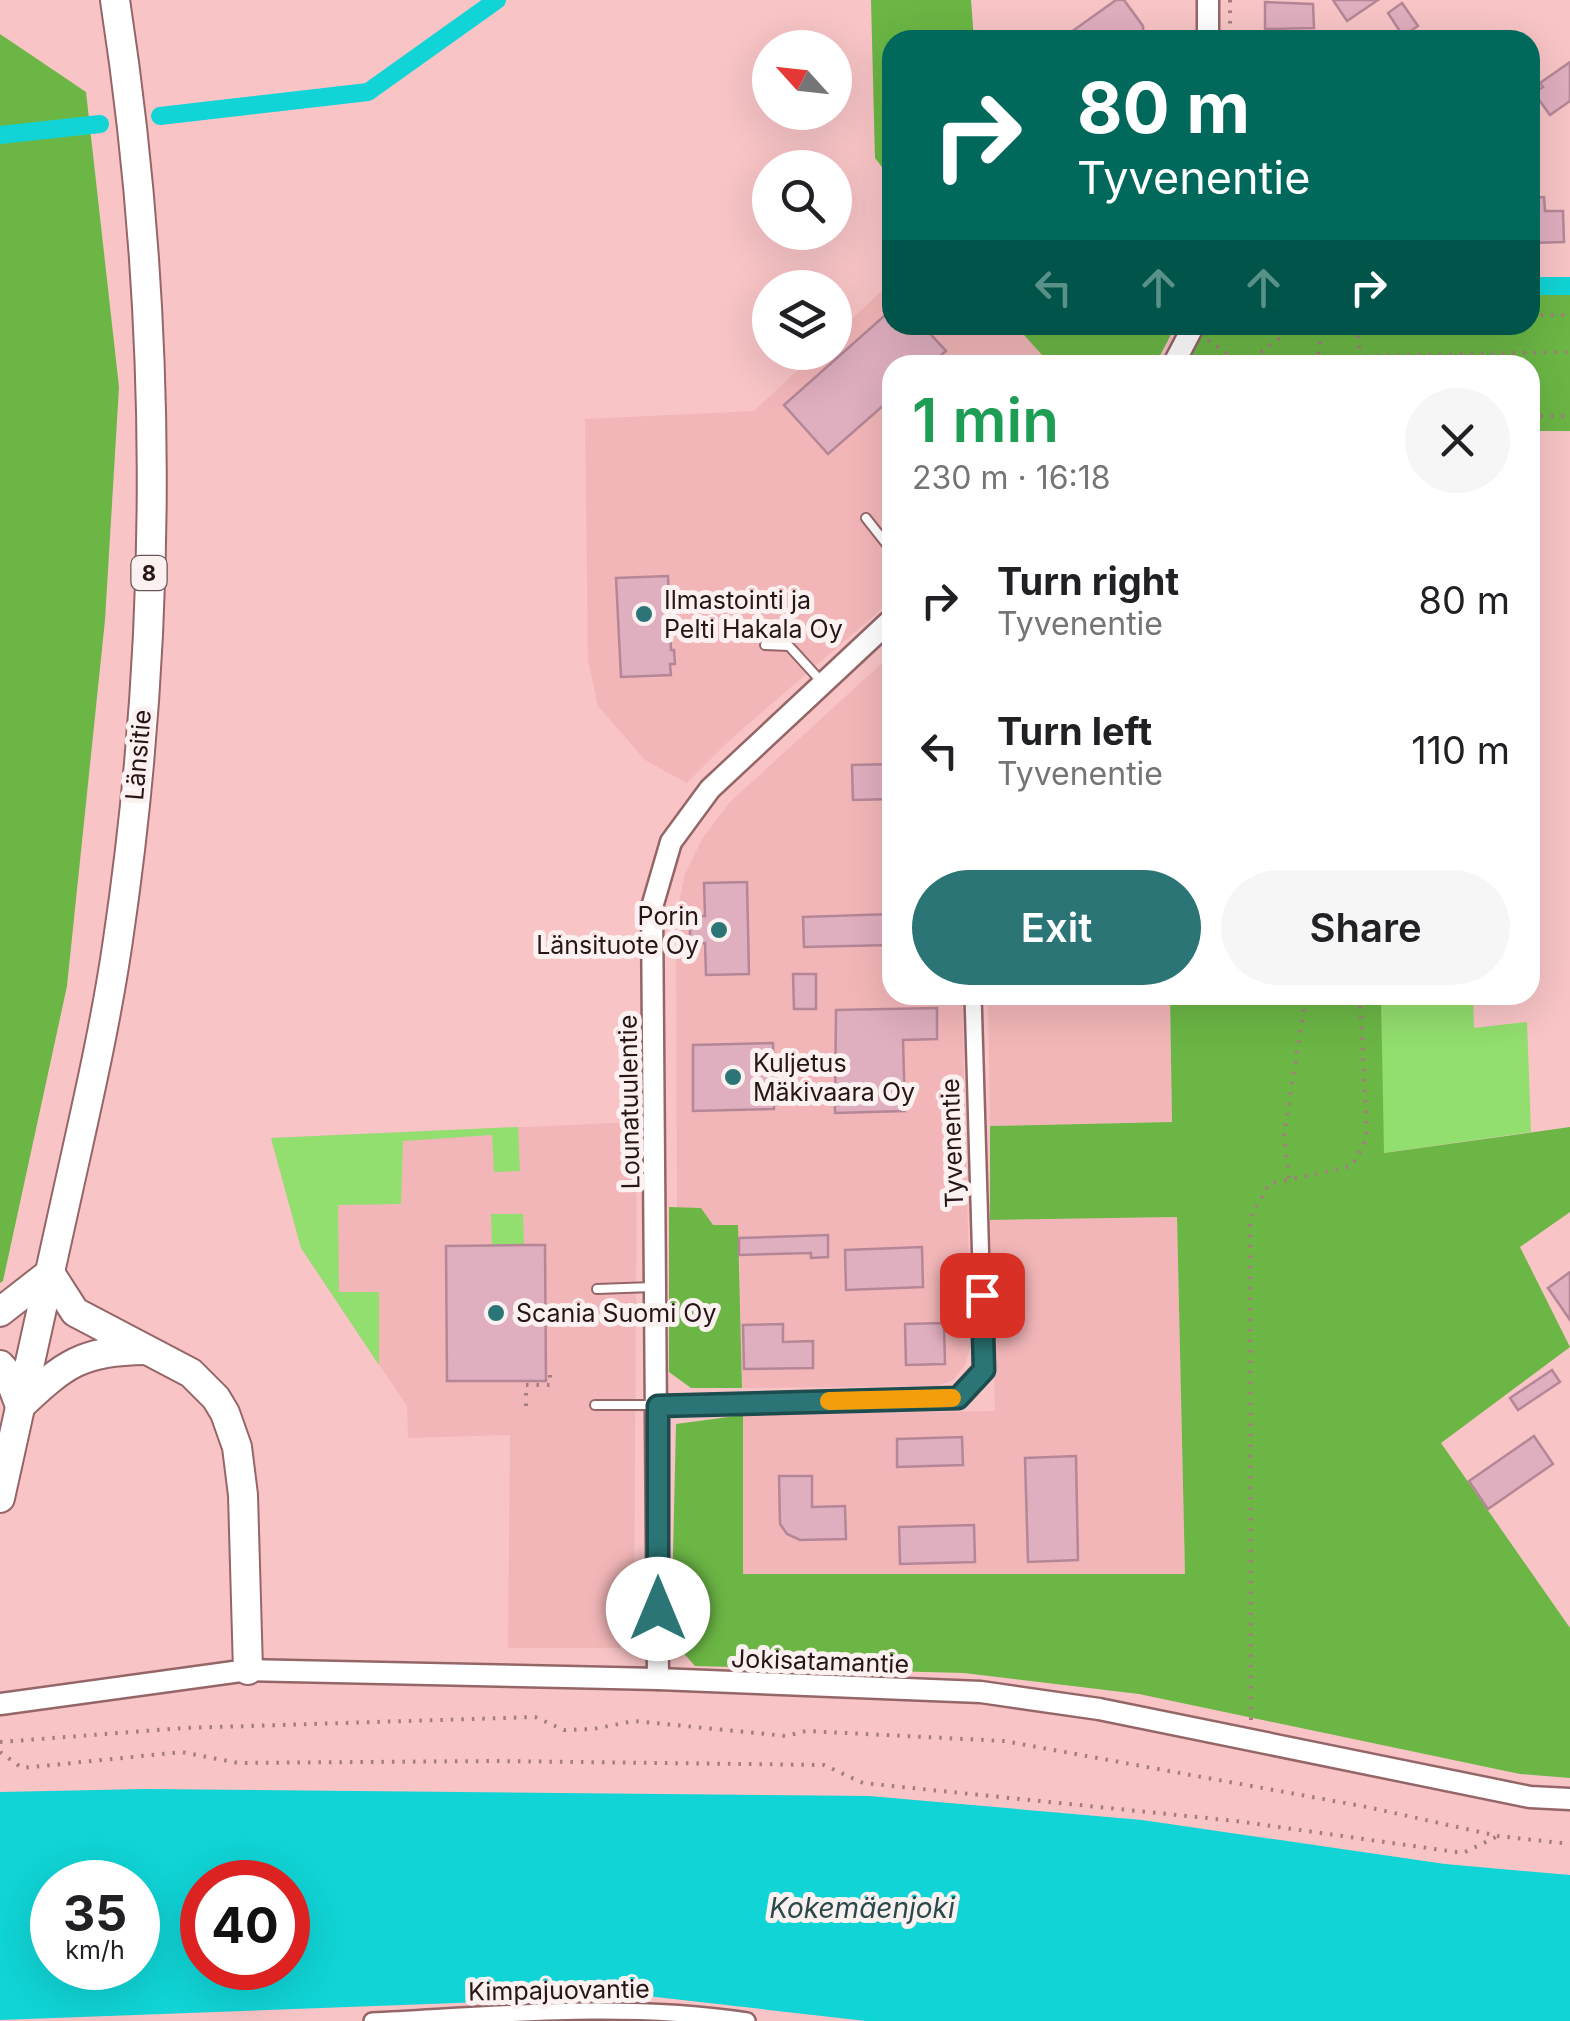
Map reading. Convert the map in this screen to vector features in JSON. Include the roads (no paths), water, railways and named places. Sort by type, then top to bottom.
[{"type":"highway","name":"Länsitie","points":[[0,1498],[118,942],[139,765],[153,450],[149,316],[126,67],[115,0]]},
{"type":"highway","points":[[0,1312],[50,1273],[74,1312],[173,1362],[216,1398],[238,1447],[248,1670]]},
{"type":"highway","points":[[0,1365],[8,1374],[20,1406],[72,1361],[115,1351],[147,1350]]},
{"type":"street","points":[[1208,0],[1208,30]]},
{"type":"street","name":"Lounatuulentie","points":[[658,1679],[652,907],[671,842],[710,789],[882,629]]},
{"type":"street","name":"Tyvenentie","points":[[658,1406],[958,1398],[984,1370],[973,1005]]},
{"type":"street","name":"Jokisatamantie","points":[[0,1704],[248,1670],[658,1679],[981,1692],[1099,1710],[1530,1796],[1570,1799]]},
{"type":"street","name":"Kimpajuovantie","points":[[372,2021],[593,2012],[747,2021]]},
{"type":"lane","points":[[866,518],[882,538]]},
{"type":"lane","points":[[764,645],[788,646],[824,684]]},
{"type":"lane","points":[[597,1289],[656,1287]]},
{"type":"lane","points":[[594,1405],[658,1406]]},
{"type":"water","name":"Kokemäenjoki","points":[[145,1789],[869,1796],[1142,1820],[1445,1864],[1570,1875],[1570,2021],[866,2021],[647,1996],[0,2020],[0,1792]]},
{"type":"waterway","points":[[160,116],[368,92],[497,0]]},
{"type":"waterway","points":[[0,135],[100,124]]},
{"type":"waterway","points":[[1540,286],[1570,286]]},
{"type":"place","name":"Ilmastointi ja Pelti Hakala Oy","points":[[644,614]]},
{"type":"place","name":"Porin Länsituote Oy","points":[[719,930]]},
{"type":"place","name":"Kuljetus Mäkivaara Oy","points":[[733,1077]]},
{"type":"place","name":"Scania Suomi Oy","points":[[496,1313]]}]
